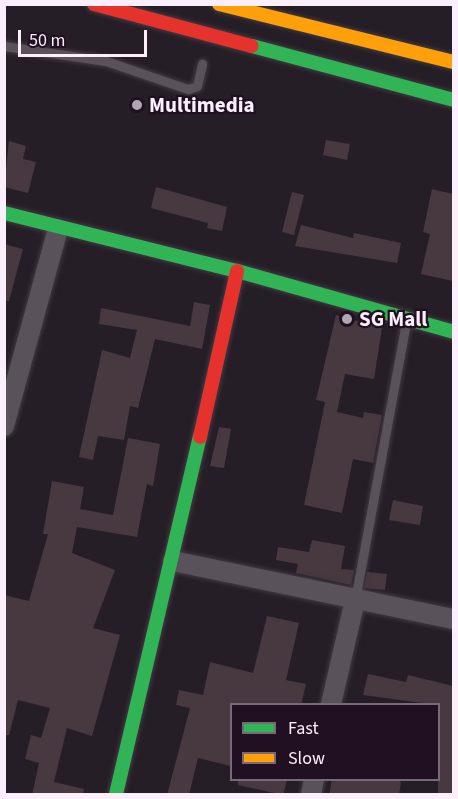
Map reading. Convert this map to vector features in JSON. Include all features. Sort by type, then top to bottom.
[{"type":"main road","points":[[94,4],[453,100]]},
{"type":"main road","points":[[225,5],[453,62]]},
{"type":"main road","points":[[4,213],[58,229],[237,271],[407,317],[453,332]]},
{"type":"main road","points":[[116,795],[173,561],[237,271]]},
{"type":"street","points":[[6,418],[58,229]]},
{"type":"street","points":[[173,561],[453,619]]},
{"type":"street","points":[[331,703],[356,600]]},
{"type":"lane","points":[[4,46],[114,63],[156,81],[188,89],[196,86],[202,64]]},
{"type":"lane","points":[[356,600],[407,317]]},
{"type":"building","points":[[326,140],[350,144],[347,160],[323,155]]},
{"type":"building","points":[[9,141],[26,146],[23,159],[36,162],[28,193],[4,187]]},
{"type":"building","points":[[156,187],[227,207],[222,231],[207,228],[208,223],[151,208]]},
{"type":"building","points":[[432,189],[453,194],[453,281],[421,274],[430,234],[423,232]]},
{"type":"building","points":[[292,192],[304,195],[294,235],[282,232]]},
{"type":"building","points":[[301,225],[353,238],[354,233],[401,243],[397,263],[295,246]]},
{"type":"building","points":[[4,244],[23,249],[9,301],[4,301]]},
{"type":"building","points":[[194,302],[210,305],[202,349],[155,339],[138,408],[130,406],[124,440],[98,436],[93,460],[79,457],[102,350],[130,358],[137,330],[99,324],[101,308],[190,326]]},
{"type":"building","points":[[336,315],[382,328],[374,379],[345,374],[337,412],[363,418],[364,412],[382,415],[373,463],[353,459],[342,513],[304,505],[325,402],[316,400]]},
{"type":"building","points":[[219,427],[231,429],[224,468],[210,466]]},
{"type":"building","points":[[128,438],[160,444],[153,486],[147,484],[137,537],[77,527],[72,553],[115,570],[93,628],[120,635],[92,736],[67,728],[54,782],[84,789],[83,795],[32,795],[39,763],[25,759],[31,735],[41,738],[50,708],[18,700],[9,735],[4,735],[4,595],[29,601],[48,534],[43,534],[52,481],[84,487],[80,509],[113,515]]},
{"type":"building","points":[[393,500],[423,506],[420,525],[389,520]]},
{"type":"building","points":[[312,540],[345,546],[341,569],[354,570],[351,585],[296,573],[298,564],[276,560],[278,547],[309,552]]},
{"type":"building","points":[[367,572],[387,574],[385,590],[364,588]]},
{"type":"building","points":[[267,616],[299,623],[286,680],[306,684],[301,703],[230,703],[230,766],[198,758],[189,795],[167,795],[190,708],[176,705],[179,690],[203,695],[210,662],[253,673]]},
{"type":"building","points":[[368,674],[406,682],[408,675],[453,686],[453,795],[438,795],[440,703],[363,695]]},
{"type":"building","points":[[238,781],[287,781],[283,795],[238,785]]},
{"type":"building","points":[[332,781],[401,782],[399,795],[329,795]]},
{"type":"traffic: fast","points":[[252,46],[454,100]]},
{"type":"traffic: fast","points":[[4,213],[237,271],[454,332]]},
{"type":"traffic: fast","points":[[116,794],[200,437]]},
{"type":"traffic: slow","points":[[219,4],[454,62]]},
{"type":"traffic: jam","points":[[94,4],[252,46]]},
{"type":"traffic: jam","points":[[200,437],[237,271]]},
{"type":"place","name":"Multimedia","points":[[137,105]]},
{"type":"place","name":"SG Mall","points":[[347,319]]}]
